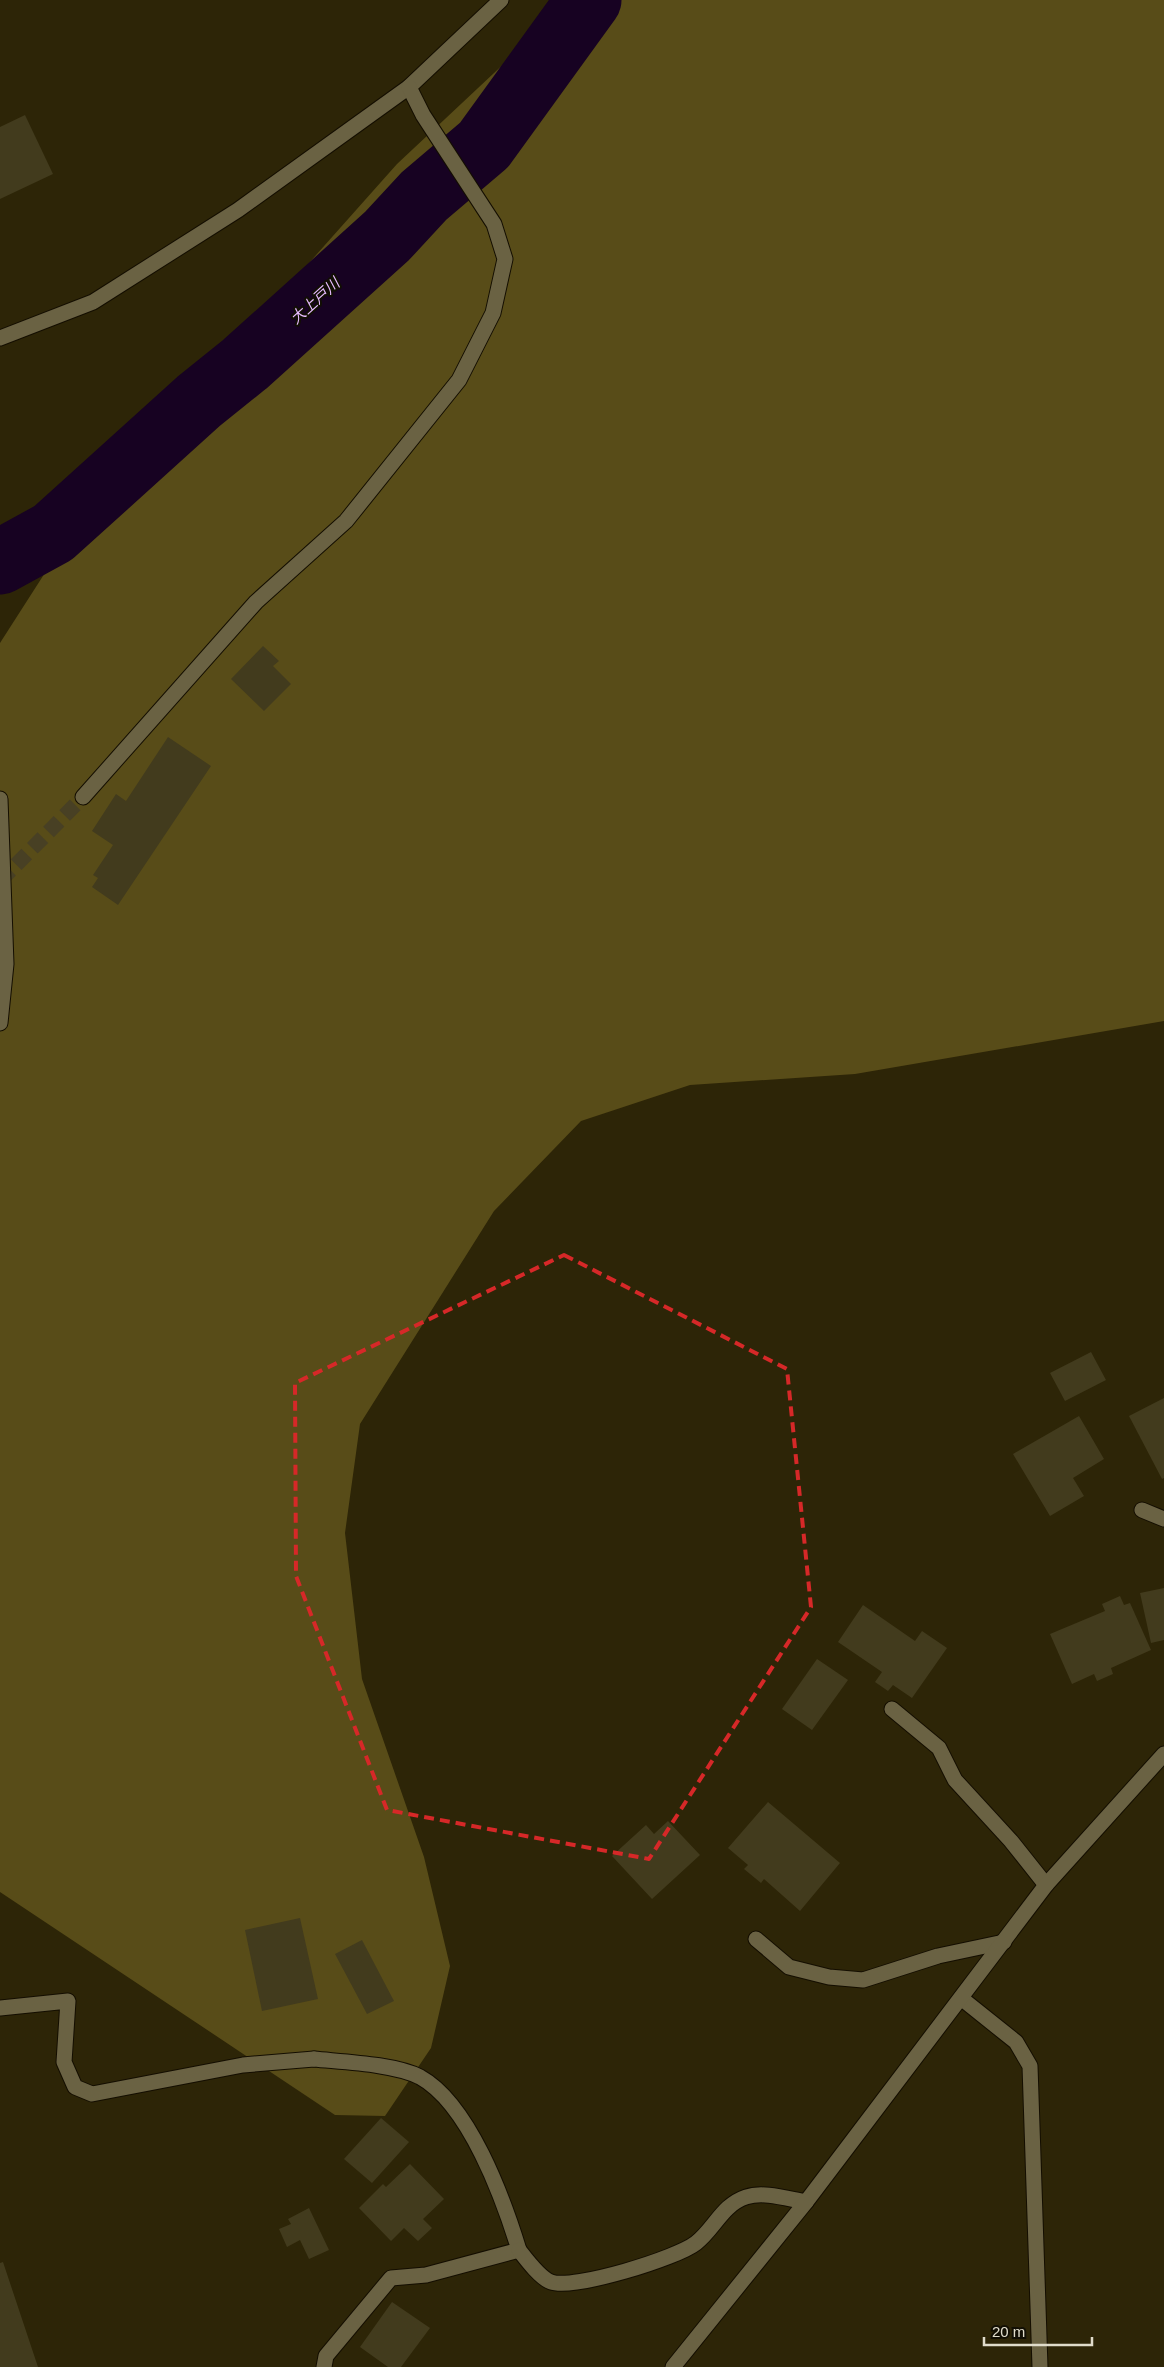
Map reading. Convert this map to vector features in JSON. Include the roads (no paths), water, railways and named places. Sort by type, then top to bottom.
[{"type":"street","points":[[0,338],[93,302],[238,210],[410,87],[501,0]]},
{"type":"street","points":[[83,796],[256,602],[346,521],[459,380],[493,313],[505,259],[494,224],[423,115],[410,87]]},
{"type":"street","points":[[0,798],[6,964],[0,1023]]},
{"type":"street","points":[[1142,1510],[1164,1519]]},
{"type":"street","points":[[892,1709],[939,1748],[955,1780],[1011,1841],[1046,1885]]},
{"type":"street","points":[[673,2367],[806,2202],[1046,1885],[1164,1754]]},
{"type":"street","points":[[756,1939],[789,1967],[829,1977],[863,1980],[938,1956],[1004,1942]]},
{"type":"street","points":[[961,1998],[1016,2042],[1030,2066],[1040,2367]]},
{"type":"street","points":[[0,2008],[68,2001],[64,2062],[75,2087],[92,2094],[243,2065],[314,2059],[376,2065],[418,2076],[442,2093],[471,2133],[510,2220],[519,2250],[532,2266],[551,2282],[566,2282],[620,2273],[666,2259],[696,2242],[728,2206],[747,2196],[773,2196],[806,2202]]},
{"type":"street","points":[[324,2367],[326,2356],[391,2278],[426,2275],[519,2250]]},
{"type":"waterway","name":"大上戸川","points":[[0,562],[53,533],[199,401],[245,364],[387,236],[424,196],[484,145],[589,0]]},
{"type":"tunnel","points":[[0,881],[83,797]]}]
